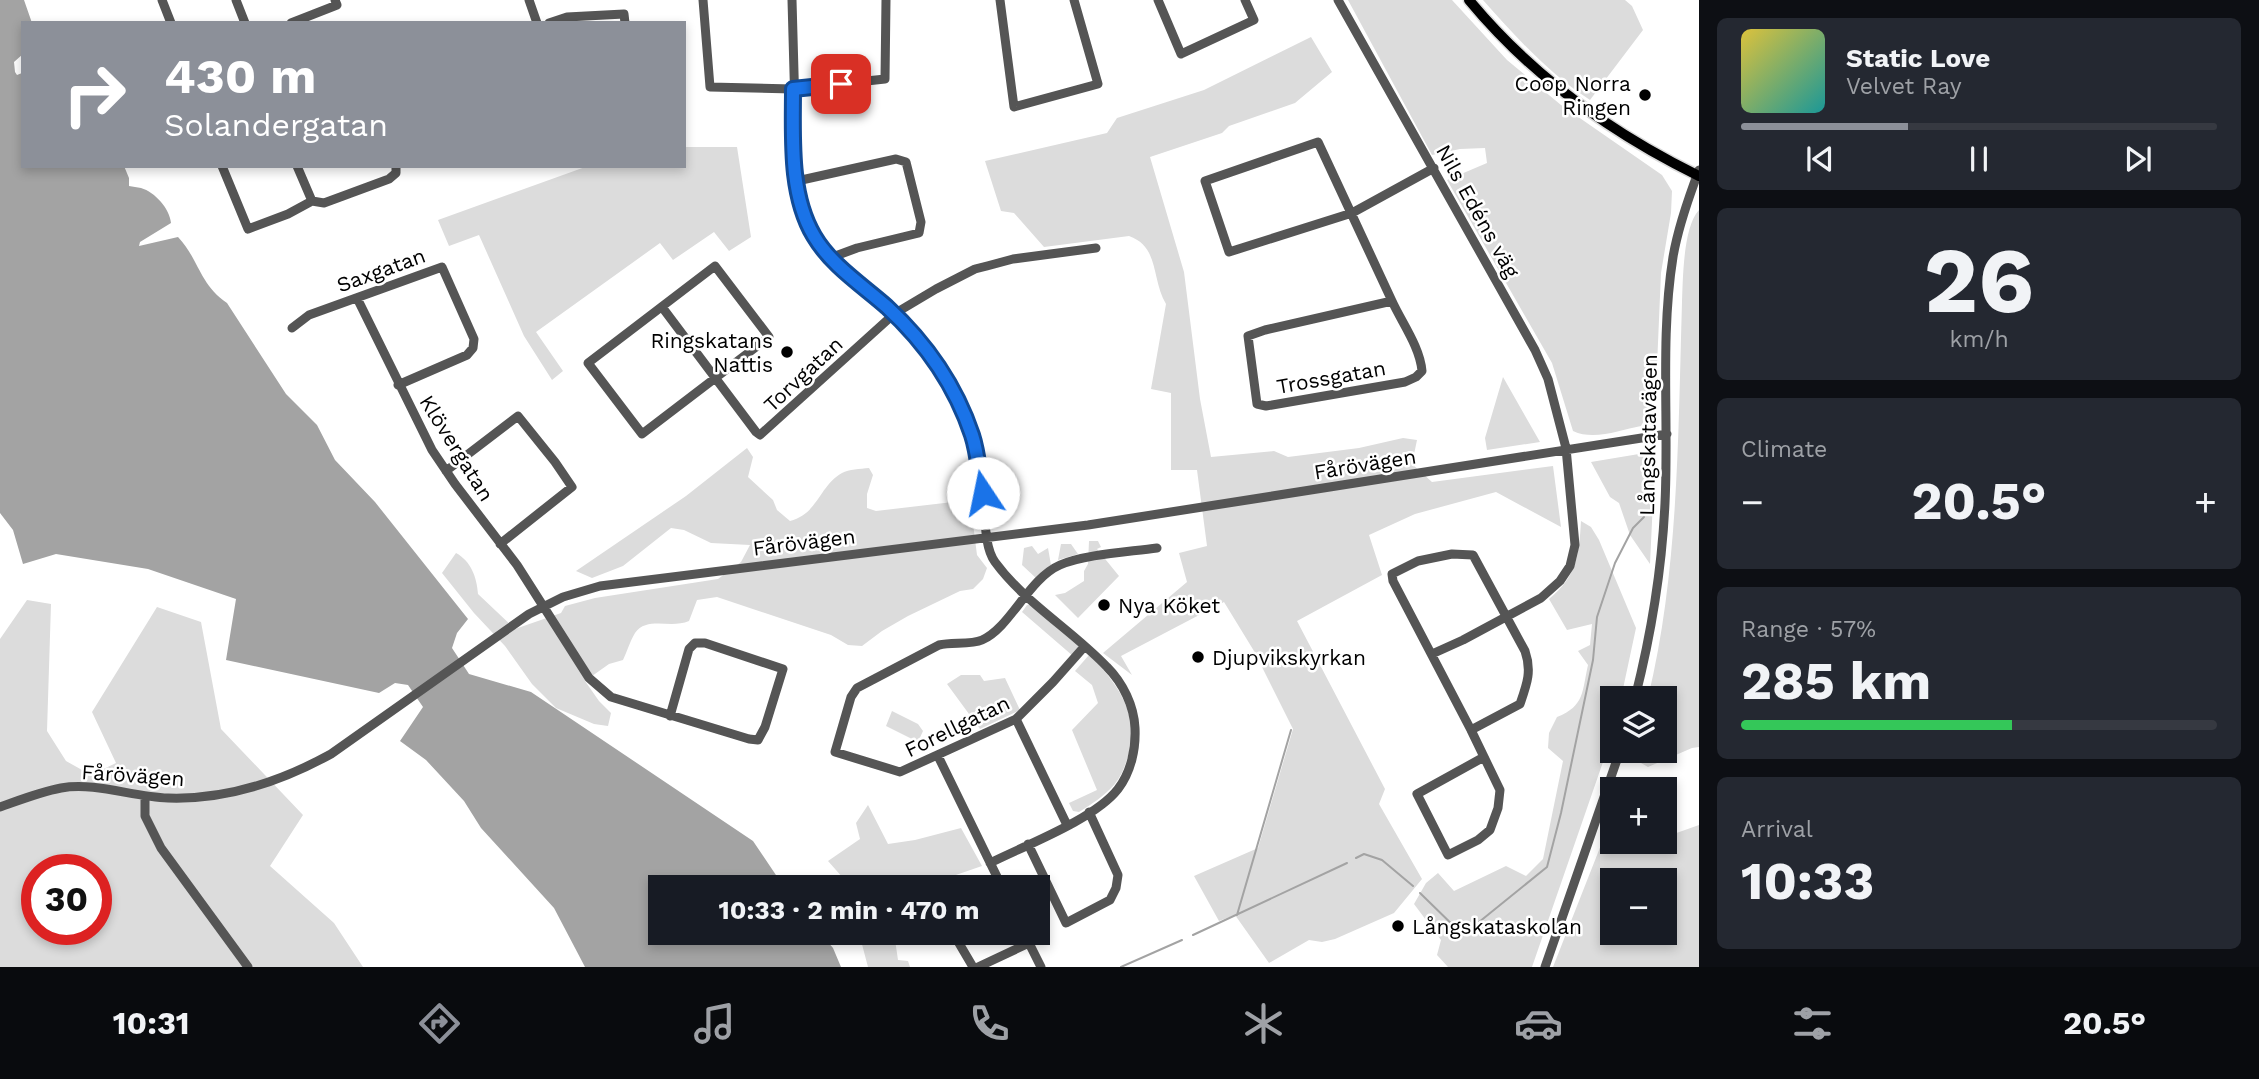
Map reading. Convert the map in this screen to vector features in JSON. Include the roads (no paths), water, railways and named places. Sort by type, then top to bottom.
[{"type":"main road","points":[[1469,0],[1534,69],[1590,113],[1643,146],[1698,174]]},
{"type":"street","points":[[162,0],[170,21]]},
{"type":"street","points":[[236,0],[243,21]]},
{"type":"street","points":[[296,21],[337,5],[335,0]]},
{"type":"street","points":[[528,0],[536,21]]},
{"type":"street","points":[[703,0],[710,87],[793,89],[885,79],[886,0]]},
{"type":"street","points":[[792,0],[797,181],[801,208],[814,236],[830,258],[912,331],[937,362],[960,403],[973,437],[993,558],[1009,578],[1109,668],[1127,696],[1134,719],[1136,742],[1129,768],[1118,789],[1067,825],[990,863]]},
{"type":"street","points":[[1000,0],[1014,107],[1098,84],[1074,0]]},
{"type":"street","points":[[1158,0],[1181,54],[1255,20],[1245,0]]},
{"type":"street","name":"Nils Edéns väg","points":[[1338,0],[1535,350],[1548,379],[1566,448],[1575,545],[1570,566],[1560,581],[1541,598],[1432,654]]},
{"type":"street","points":[[555,21],[567,17],[624,14],[625,21]]},
{"type":"street","name":"Trossgatan","points":[[1352,213],[1229,252],[1205,181],[1318,142],[1352,213],[1392,301],[1421,359],[1422,371],[1405,382],[1266,406],[1257,404],[1248,336],[1392,301]]},
{"type":"street","points":[[797,181],[897,159],[906,162],[921,222],[919,233],[856,248],[830,258]]},
{"type":"street","points":[[223,168],[248,229],[288,214],[312,201],[324,203],[389,178],[396,173],[396,168]]},
{"type":"street","points":[[298,168],[312,201]]},
{"type":"street","points":[[1352,213],[1434,168]]},
{"type":"street","name":"Långskatavägen","points":[[1637,686],[1659,574],[1665,503],[1668,304],[1674,256],[1684,212],[1698,174]]},
{"type":"street","points":[[894,314],[975,269],[1013,259],[1096,248]]},
{"type":"street","points":[[715,266],[769,337],[642,434],[588,363],[662,307],[715,266]]},
{"type":"street","name":"Saxgatan","points":[[292,328],[309,315],[442,267],[474,339],[473,348],[467,355],[398,385]]},
{"type":"street","name":"Klövergatan","points":[[357,298],[432,450],[544,606],[589,678],[611,696],[670,716],[758,740],[765,727],[783,669],[705,643],[695,643],[688,649],[670,716]]},
{"type":"street","name":"Torvgatan","points":[[662,307],[756,432],[761,435],[894,314]]},
{"type":"street","points":[[446,471],[518,416],[555,462],[572,487],[500,544]]},
{"type":"street","name":"Fårövägen","points":[[0,807],[63,788],[98,789],[169,798],[198,796],[269,783],[300,771],[331,754],[521,619],[563,597],[600,586],[1203,509],[1566,448],[1667,434]]},
{"type":"street","points":[[1026,594],[1060,565],[1093,557],[1157,548]]},
{"type":"street","points":[[1471,730],[1520,704],[1530,666],[1525,651],[1473,555],[1452,554],[1418,561],[1392,574],[1393,580],[1471,730],[1500,790],[1498,808],[1490,830],[1478,840],[1448,855],[1417,794],[1484,757]]},
{"type":"street","name":"Forellgatan","points":[[1026,594],[989,636],[978,642],[939,645],[858,688],[851,697],[835,752],[901,772],[1016,719],[1036,701],[1084,647]]},
{"type":"street","points":[[1016,719],[1067,825]]},
{"type":"street","points":[[938,756],[996,875]]},
{"type":"street","points":[[1545,967],[1616,763]]},
{"type":"street","points":[[145,796],[145,816],[161,848],[248,967]]},
{"type":"street","points":[[1028,844],[1066,923],[1088,912],[1110,900],[1118,875],[1089,812]]},
{"type":"street","points":[[961,945],[976,967],[1025,945]]},
{"type":"street","points":[[1030,945],[1041,967]]},
{"type":"waterway","points":[[1420,893],[1463,935],[1547,867],[1593,660],[1597,617],[1615,563],[1633,528],[1644,517]]},
{"type":"waterway","points":[[1237,915],[1291,730]]},
{"type":"waterway","points":[[1356,858],[1364,854],[1382,860],[1413,886]]},
{"type":"waterway","points":[[1193,935],[1347,863]]},
{"type":"waterway","points":[[1121,967],[1182,940]]},
{"type":"place","name":"Coop Norra Ringen","points":[[1645,95]]},
{"type":"place","name":"Ringskatans Nattis","points":[[787,352]]},
{"type":"place","name":"Nya Köket","points":[[1104,605]]},
{"type":"place","name":"Djupvikskyrkan","points":[[1198,657]]},
{"type":"place","name":"Långskataskolan","points":[[1398,926]]}]
